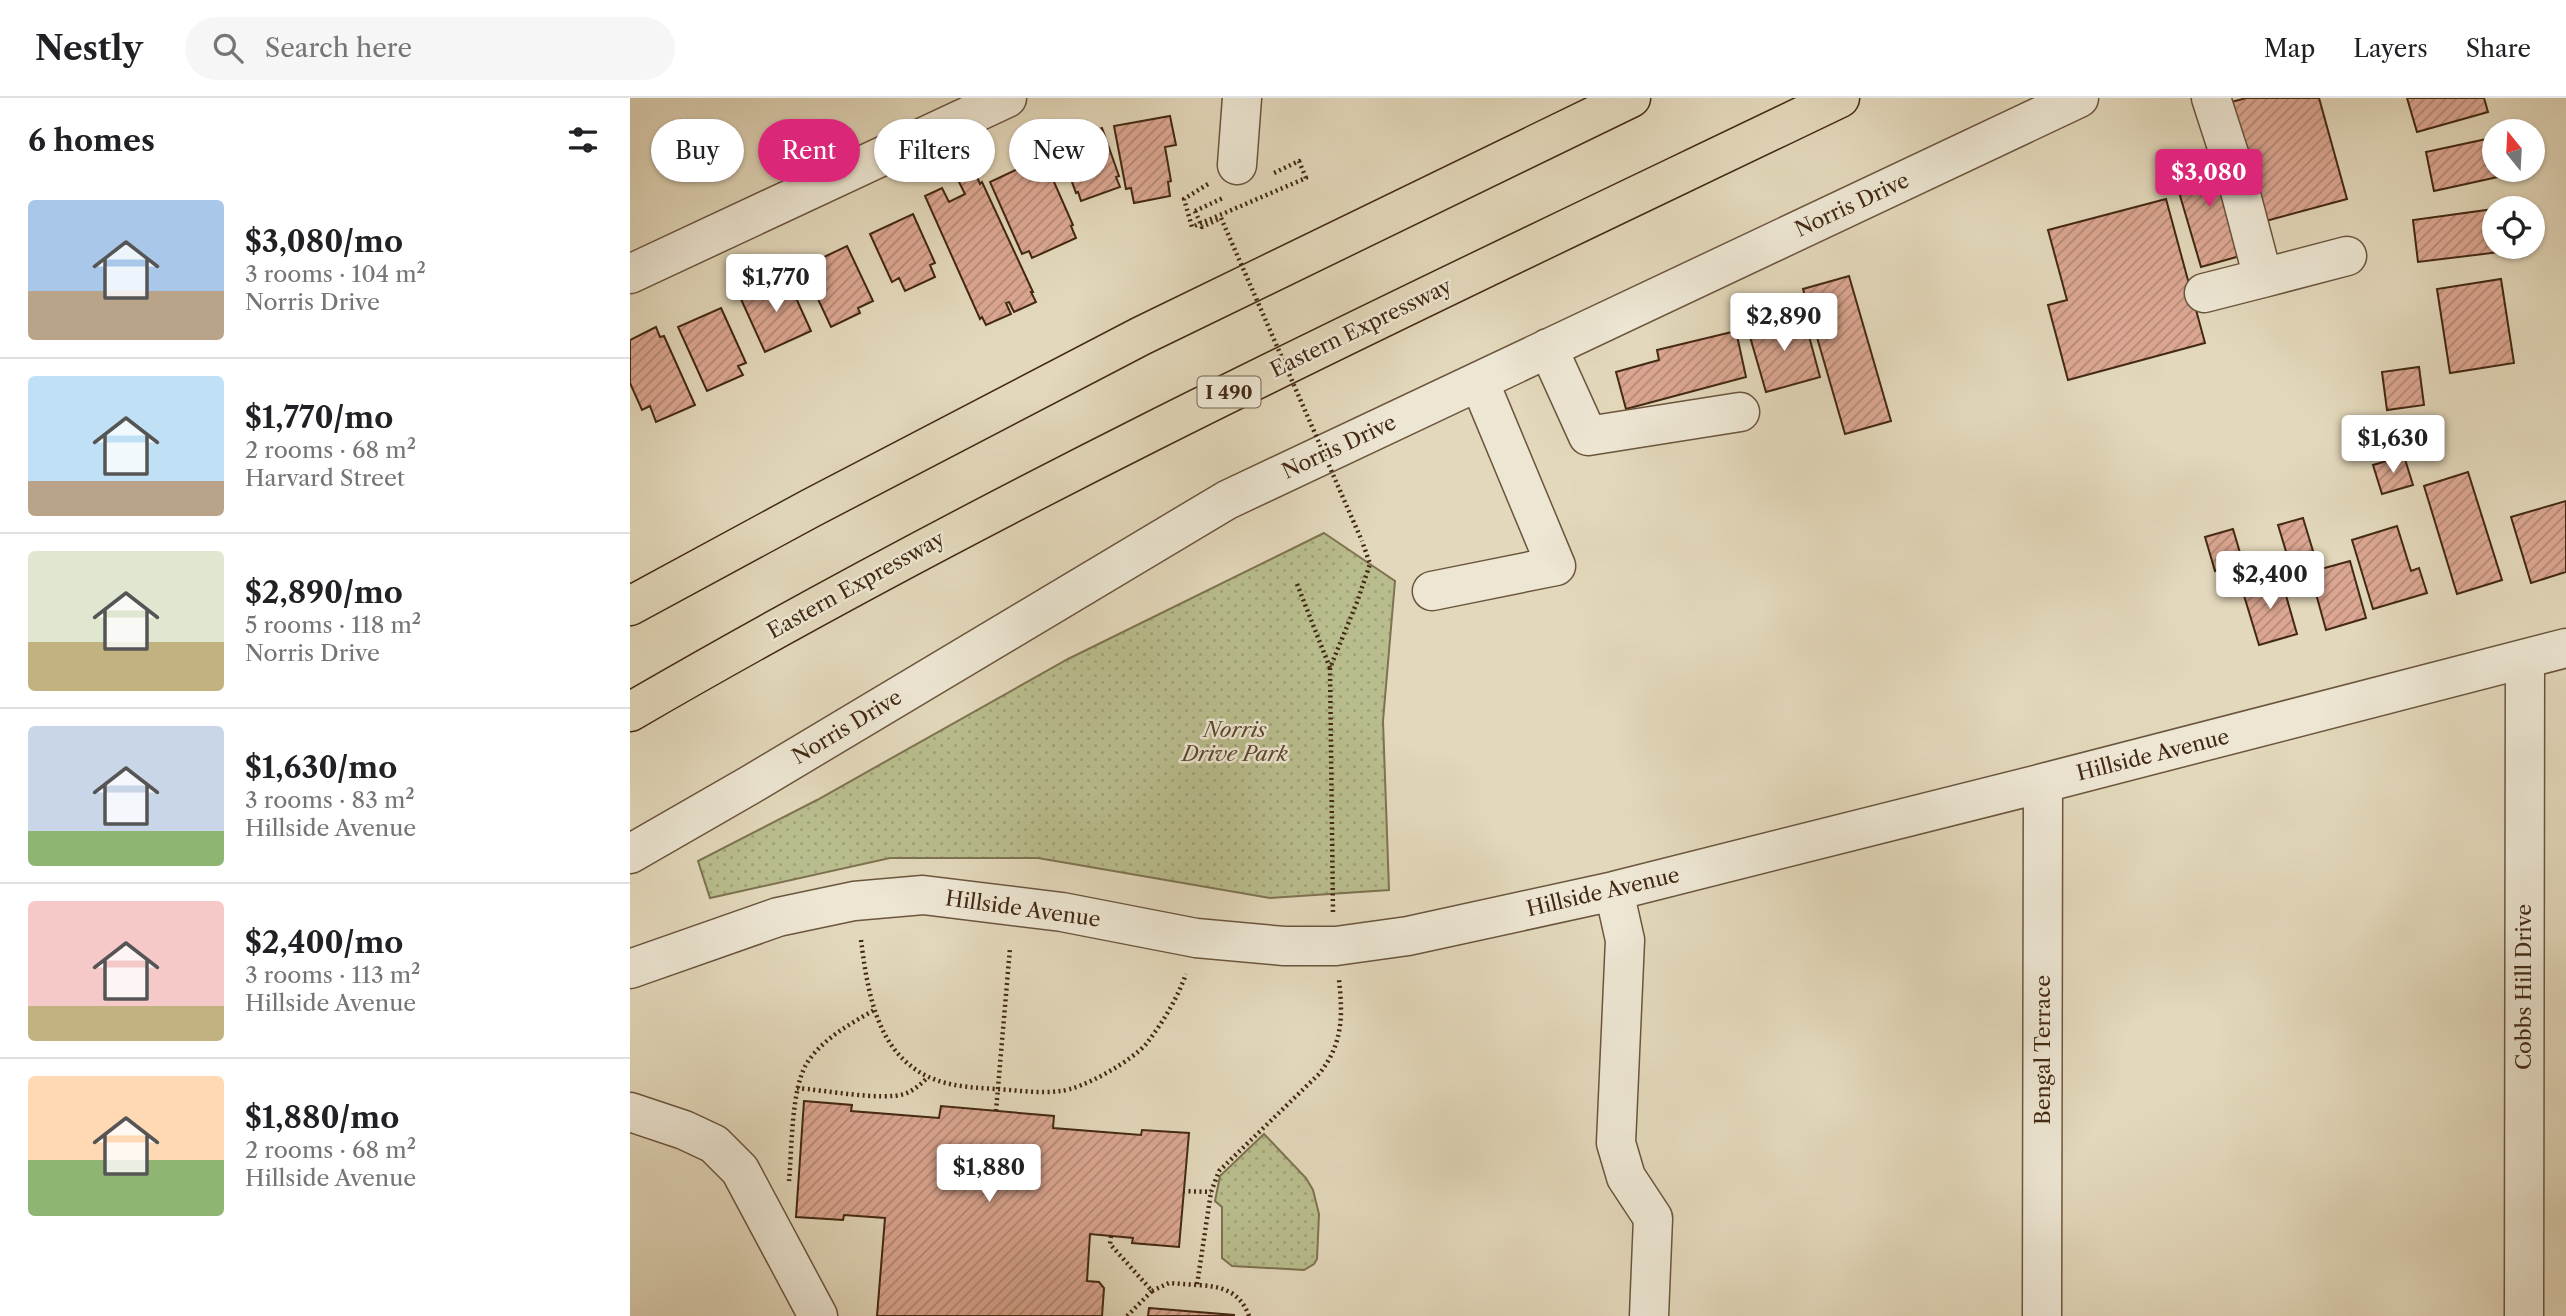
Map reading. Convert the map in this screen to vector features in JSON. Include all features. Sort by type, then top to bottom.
[{"type":"highway","points":[[630,606],[822,502],[1141,336],[1631,98]]},
{"type":"highway","name":"Eastern Expressway","points":[[630,712],[799,616],[1050,481],[1262,375],[1840,98]]},
{"type":"street","points":[[630,274],[1007,98]]},
{"type":"street","points":[[1237,165],[1242,98]]},
{"type":"street","name":"Norris Drive","points":[[630,854],[1227,500],[2078,98]]},
{"type":"street","points":[[2211,98],[2235,172],[2263,278]]},
{"type":"street","points":[[2204,293],[2347,256]]},
{"type":"street","points":[[1548,348],[1588,436],[1741,412]]},
{"type":"street","points":[[1432,591],[1556,566],[1479,381]]},
{"type":"street","name":"Hillside Avenue","points":[[630,969],[778,917],[854,901],[923,895],[1062,912],[1196,938],[1284,946],[1323,946],[1408,936],[1614,891],[2566,648]]},
{"type":"street","name":"Cobbs Hill Drive","points":[[2524,1316],[2525,659]]},
{"type":"street","name":"Bengal Terrace","points":[[2042,1316],[2043,783]]},
{"type":"street","points":[[1614,891],[1625,940],[1616,1143],[1626,1177],[1653,1218],[1649,1316]]},
{"type":"street","points":[[630,1112],[684,1130],[715,1144],[740,1170],[818,1316]]},
{"type":"path","points":[[1195,211],[1202,227],[1221,218],[1370,564],[1330,668]]},
{"type":"path","points":[[1297,584],[1330,668],[1332,906]]},
{"type":"path","points":[[861,940],[865,972],[882,1030],[901,1058],[927,1078],[955,1087],[1060,1091],[1088,1084],[1145,1045],[1178,996],[1186,974]]},
{"type":"path","points":[[996,1111],[1010,948]]},
{"type":"path","points":[[1197,1285],[1211,1192],[1219,1171],[1319,1074],[1331,1059],[1339,1034],[1343,1007],[1340,988]]},
{"type":"path","points":[[789,1185],[797,1088],[807,1063],[823,1045],[876,1009]]},
{"type":"path","points":[[797,1088],[901,1095],[927,1078]]},
{"type":"path","points":[[1184,1191],[1211,1192]]},
{"type":"path","points":[[1111,1236],[1110,1244],[1152,1291]]},
{"type":"path","points":[[1127,1316],[1152,1291],[1169,1283],[1217,1286],[1230,1291],[1245,1305],[1249,1316]]},
{"type":"green space","name":"Norris Drive Park","points":[[1324,533],[1395,581],[1383,721],[1389,890],[1270,898],[1038,858],[890,858],[710,898],[698,861],[817,800],[1068,659]]},
{"type":"green space","points":[[1264,1134],[1306,1178],[1313,1190],[1319,1214],[1317,1259],[1304,1270],[1232,1266],[1222,1258],[1222,1207],[1215,1201],[1220,1176]]},
{"type":"building","points":[[2246,98],[2319,98],[2347,199],[2262,222],[2228,103]]},
{"type":"building","points":[[2407,98],[2484,98],[2488,112],[2417,132]]},
{"type":"building","points":[[1170,116],[1176,145],[1165,147],[1171,181],[1168,182],[1170,196],[1134,203],[1131,188],[1126,189],[1114,126]]},
{"type":"building","points":[[2482,140],[2482,180],[2434,191],[2426,152]]},
{"type":"building","points":[[1109,148],[1120,187],[1081,201],[1078,192],[1076,193],[1072,182],[1109,182]]},
{"type":"building","points":[[2217,152],[2247,254],[2201,267],[2171,165]]},
{"type":"building","points":[[1009,173],[1009,182],[1054,182],[1076,238],[1032,258],[1029,251],[1022,254],[990,182],[995,182]]},
{"type":"building","points":[[959,182],[982,182],[1036,302],[1014,312],[1009,302],[1006,303],[1011,314],[986,325],[982,317],[980,319],[925,196],[942,188],[949,202],[965,194]]},
{"type":"building","points":[[2166,199],[2205,343],[2068,380],[2048,305],[2067,300],[2048,230]]},
{"type":"building","points":[[2482,211],[2482,254],[2418,262],[2413,220]]},
{"type":"building","points":[[913,214],[935,263],[930,265],[935,277],[905,291],[899,278],[892,282],[870,234]]},
{"type":"building","points":[[847,246],[873,301],[858,308],[860,313],[831,327],[803,267]]},
{"type":"building","points":[[786,276],[811,331],[765,352],[740,297]]},
{"type":"building","points":[[1849,276],[1891,421],[1845,434],[1803,289]]},
{"type":"building","points":[[2501,279],[2514,363],[2450,373],[2437,289]]},
{"type":"building","points":[[721,308],[746,363],[738,366],[743,375],[707,391],[678,327]]},
{"type":"building","points":[[1803,314],[1820,377],[1766,392],[1748,330]]},
{"type":"building","points":[[656,327],[660,337],[664,336],[695,405],[656,422],[650,406],[642,410],[630,383],[630,340]]},
{"type":"building","points":[[1736,331],[1746,377],[1626,409],[1616,372],[1659,360],[1657,350]]},
{"type":"building","points":[[2419,367],[2424,405],[2387,410],[2382,372]]},
{"type":"building","points":[[2404,456],[2413,485],[2382,494],[2373,465]]},
{"type":"building","points":[[2468,472],[2502,580],[2457,594],[2424,486]]},
{"type":"building","points":[[2566,501],[2566,572],[2531,583],[2511,517]]},
{"type":"building","points":[[2303,518],[2313,551],[2288,558],[2278,525]]},
{"type":"building","points":[[2397,526],[2411,571],[2419,568],[2427,593],[2373,609],[2352,540]]},
{"type":"building","points":[[2233,529],[2243,563],[2215,571],[2205,537]]},
{"type":"building","points":[[2350,561],[2366,618],[2326,630],[2310,572]]},
{"type":"building","points":[[2281,578],[2297,634],[2259,645],[2242,589]]},
{"type":"building","points":[[804,1101],[852,1105],[851,1111],[939,1118],[941,1106],[1054,1116],[1053,1128],[1141,1135],[1142,1130],[1189,1133],[1179,1247],[1132,1243],[1133,1238],[1090,1234],[1087,1281],[1099,1282],[1104,1288],[1102,1316],[877,1316],[885,1218],[844,1215],[843,1220],[796,1217]]},
{"type":"building","points":[[1149,1308],[1234,1315],[1234,1316],[1148,1316]]}]
